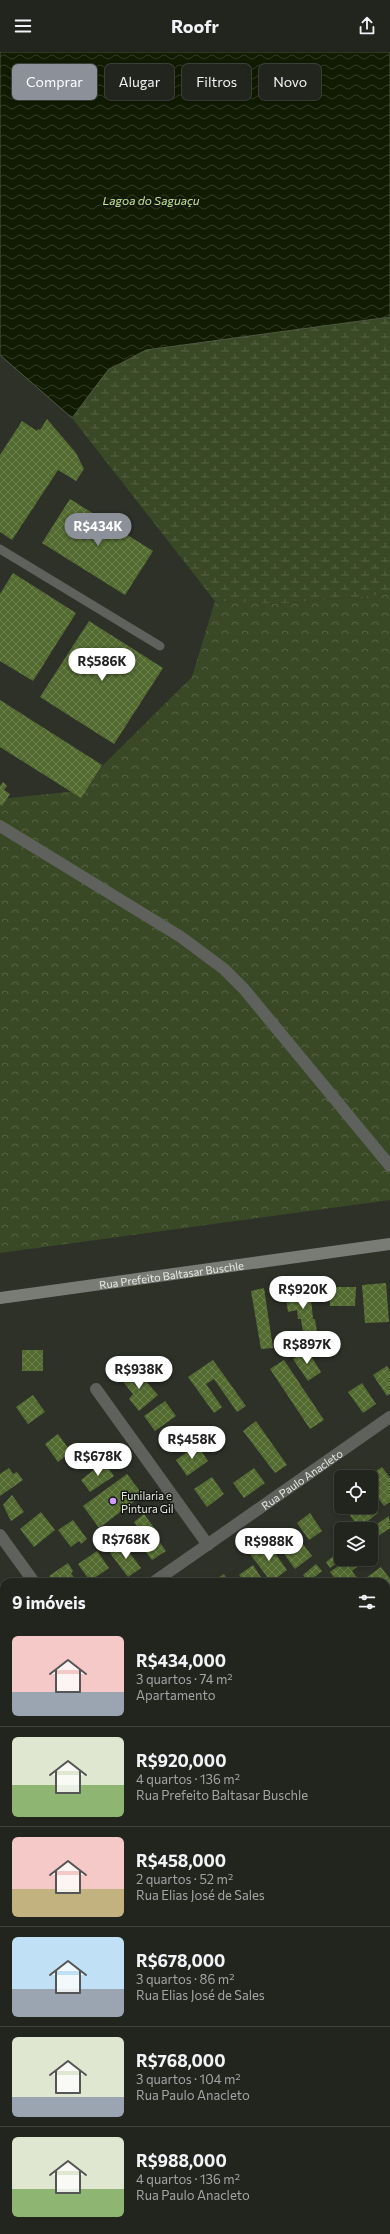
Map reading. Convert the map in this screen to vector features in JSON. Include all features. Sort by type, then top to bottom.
[{"type":"main road","name":"Rua Prefeito Baltasar Buschle","points":[[0,1298],[390,1244]]},
{"type":"street","points":[[0,826],[181,937],[224,969],[244,989],[390,1166]]},
{"type":"street","points":[[96,1389],[208,1545]]},
{"type":"street","name":"Rua Paulo Anacleto","points":[[160,1578],[390,1417]]},
{"type":"street","points":[[0,1535],[31,1578]]},
{"type":"lane","points":[[0,549],[160,646]]},
{"type":"green space","points":[[390,317],[390,594],[277,604],[215,601],[72,418],[108,369],[146,350]]},
{"type":"green space","points":[[390,594],[390,1200],[0,1253],[0,799],[77,791],[192,677],[215,601],[277,604]]},
{"type":"water","name":"Lagoa do Saguaçu","points":[[0,52],[390,52],[390,317],[146,350],[108,370],[72,418],[0,355]]},
{"type":"building","points":[[47,419],[76,453],[84,469],[76,481],[58,470],[12,540],[0,532],[0,455],[22,421],[37,431],[38,429],[40,430]]},
{"type":"building","points":[[70,499],[153,551],[125,595],[42,543]]},
{"type":"building","points":[[13,573],[76,613],[33,681],[0,661],[0,594]]},
{"type":"building","points":[[89,621],[163,668],[114,744],[40,697]]},
{"type":"building","points":[[0,700],[102,765],[81,798],[0,747]]},
{"type":"building","points":[[3,782],[7,786],[4,790],[10,794],[2,806],[0,804],[0,786]]},
{"type":"building","points":[[386,1283],[389,1322],[365,1323],[362,1285]]},
{"type":"building","points":[[310,1287],[313,1319],[315,1319],[318,1338],[304,1340],[301,1319],[298,1319],[297,1310],[288,1312],[285,1291]]},
{"type":"building","points":[[330,1287],[356,1287],[355,1306],[330,1306]]},
{"type":"building","points":[[264,1288],[273,1348],[261,1349],[251,1291]]},
{"type":"building","points":[[22,1350],[43,1350],[43,1371],[22,1371]]},
{"type":"building","points":[[307,1350],[321,1372],[308,1381],[293,1359]]},
{"type":"building","points":[[213,1360],[246,1406],[237,1412],[214,1379],[206,1384],[222,1407],[214,1413],[188,1377]]},
{"type":"building","points":[[284,1360],[324,1420],[310,1429],[270,1369]]},
{"type":"building","points":[[387,1366],[390,1371],[390,1394],[387,1396],[373,1375]]},
{"type":"building","points":[[134,1368],[158,1395],[139,1411],[129,1399],[133,1394],[124,1383],[129,1378],[126,1374]]},
{"type":"building","points":[[362,1383],[376,1404],[363,1413],[348,1392]]},
{"type":"building","points":[[33,1395],[45,1412],[28,1424],[16,1407]]},
{"type":"building","points":[[165,1401],[176,1416],[155,1431],[144,1416]]},
{"type":"building","points":[[256,1421],[287,1465],[275,1473],[243,1431]]},
{"type":"building","points":[[58,1434],[71,1452],[58,1462],[45,1444]]},
{"type":"building","points":[[197,1445],[208,1461],[187,1476],[176,1460]]},
{"type":"building","points":[[104,1462],[114,1476],[90,1492],[81,1480]]},
{"type":"building","points":[[382,1467],[390,1478],[390,1502],[384,1506],[378,1498],[378,1470]]},
{"type":"building","points":[[9,1468],[13,1474],[17,1472],[23,1480],[0,1496],[0,1474]]},
{"type":"building","points":[[254,1468],[265,1483],[244,1498],[233,1483]]},
{"type":"building","name":"Funilaria e Pintura Gil","points":[[127,1474],[143,1495],[99,1528],[83,1506]]},
{"type":"building","points":[[212,1477],[224,1494],[207,1507],[194,1489]]},
{"type":"building","points":[[12,1495],[24,1512],[11,1521],[3,1505]]},
{"type":"building","points":[[41,1512],[55,1530],[34,1547],[20,1529]]},
{"type":"building","points":[[310,1513],[322,1531],[309,1540],[297,1523]]},
{"type":"building","points":[[144,1514],[158,1533],[148,1540],[134,1522]]},
{"type":"building","points":[[349,1514],[377,1514],[367,1522],[355,1522]]},
{"type":"building","points":[[389,1516],[390,1528],[378,1536],[378,1523]]},
{"type":"building","points":[[73,1520],[87,1539],[81,1544],[79,1541],[71,1547],[58,1530]]},
{"type":"building","points":[[291,1528],[312,1556],[295,1569],[274,1540]]},
{"type":"building","points":[[156,1537],[166,1551],[152,1560],[142,1547]]},
{"type":"building","points":[[267,1542],[287,1570],[276,1578],[268,1578],[250,1554]]},
{"type":"building","points":[[123,1544],[141,1568],[128,1577],[110,1553]]},
{"type":"building","points":[[97,1551],[109,1568],[94,1578],[88,1578],[78,1564]]},
{"type":"building","points":[[334,1556],[334,1565],[330,1568],[326,1562]]},
{"type":"building","points":[[68,1563],[73,1571],[71,1573],[74,1578],[50,1578],[49,1576]]},
{"type":"building","points":[[316,1564],[322,1571],[313,1578],[305,1578],[303,1575]]},
{"type":"building","points":[[253,1565],[261,1578],[242,1578],[239,1575]]},
{"type":"building","points":[[338,1566],[356,1566],[357,1567],[352,1571],[357,1578],[335,1578],[330,1572]]},
{"type":"building","points":[[381,1567],[389,1578],[366,1578]]},
{"type":"building","points":[[224,1574],[226,1578],[218,1578]]},
{"type":"place","name":"Funilaria e Pintura Gil","points":[[113,1501]]}]
